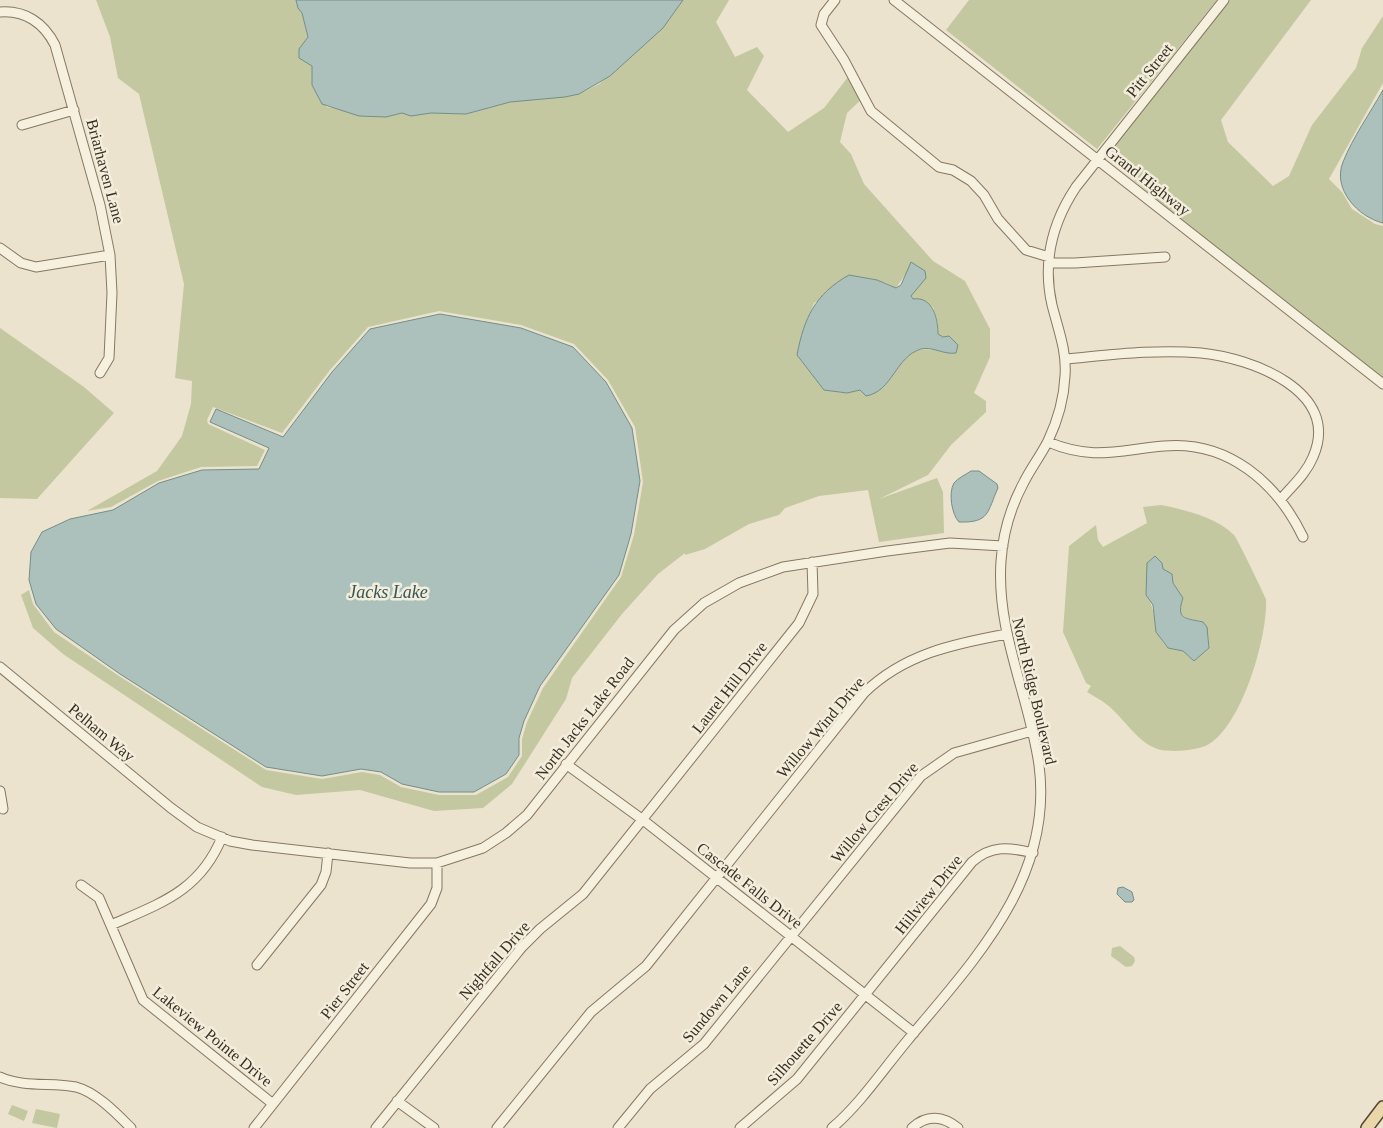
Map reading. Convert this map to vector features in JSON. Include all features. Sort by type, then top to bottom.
[{"type":"main road","points":[[1367,1128],[1383,1107]]},
{"type":"street","points":[[835,0],[824,14],[821,24],[871,111],[939,167],[953,170],[972,181],[984,195],[998,218],[1026,250],[1049,260],[1075,263],[1165,257]]},
{"type":"street","name":"Grand Highway","points":[[894,0],[1383,384]]},
{"type":"street","name":"Pitt Street","points":[[1097,159],[1224,0]]},
{"type":"street","name":"Briarhaven Lane","points":[[0,12],[16,12],[32,18],[50,36],[74,110],[100,205],[110,255],[112,293],[109,358],[100,373]]},
{"type":"street","points":[[22,125],[74,110]]},
{"type":"street","points":[[1097,159],[1060,214],[1052,236],[1049,260],[1050,294],[1065,359],[1064,389],[1048,442],[1064,449],[1087,453],[1120,453],[1174,446],[1221,454],[1248,468],[1261,478],[1281,499],[1303,537]]},
{"type":"street","points":[[0,248],[21,263],[36,267],[110,255]]},
{"type":"street","points":[[1065,359],[1145,352],[1203,353],[1262,369],[1293,385],[1306,399],[1317,420],[1318,434],[1313,456],[1308,467],[1281,499]]},
{"type":"street","name":"North Ridge Boulevard","points":[[832,1128],[851,1110],[1000,924],[1019,890],[1032,853],[1038,830],[1039,768],[1000,598],[1003,546],[1014,502],[1032,467],[1048,442]]},
{"type":"street","name":"North Jacks Lake Road","points":[[185,818],[197,827],[222,837],[252,845],[410,863],[437,863],[483,848],[506,833],[527,814],[661,644],[704,603],[739,583],[783,567],[950,544],[1003,546]]},
{"type":"street","name":"Laurel Hill Drive","points":[[643,820],[802,618],[813,594],[812,562]]},
{"type":"street","name":"Willow Wind Drive","points":[[497,1128],[591,1012],[646,966],[846,715],[876,682],[902,664],[920,655],[962,643],[1007,634]]},
{"type":"street","name":"Pelham Way","points":[[0,667],[185,818]]},
{"type":"street","name":"Willow Crest Drive","points":[[791,936],[921,776],[954,753],[1032,731]]},
{"type":"street","name":"Cascade Falls Drive","points":[[566,764],[643,820],[914,1033]]},
{"type":"street","points":[[0,791],[3,809]]},
{"type":"street","name":"Nightfall Drive","points":[[376,1128],[522,947],[540,928],[583,894],[643,820]]},
{"type":"street","points":[[111,925],[169,900],[189,886],[211,860],[222,837]]},
{"type":"street","name":"Hillview Drive","points":[[865,995],[978,857],[1002,847],[1032,853]]},
{"type":"street","points":[[257,965],[321,885],[326,872],[328,853]]},
{"type":"street","name":"Pier Street","points":[[254,1128],[431,904],[437,888],[437,863]]},
{"type":"street","name":"Lakeview Pointe Drive","points":[[81,885],[99,898],[143,1000],[273,1104]]},
{"type":"street","name":"Sundown Lane","points":[[618,1128],[650,1089],[704,1044],[791,936]]},
{"type":"street","name":"Silhouette Drive","points":[[740,1128],[797,1079],[865,995]]},
{"type":"street","points":[[0,1077],[13,1083],[76,1088],[89,1093],[131,1128]]},
{"type":"street","points":[[398,1101],[434,1128]]},
{"type":"street","points":[[912,1128],[923,1120],[937,1118],[951,1122],[958,1128]]},
{"type":"green space","points":[[96,0],[296,0],[298,8],[302,13],[308,38],[299,49],[312,66],[312,85],[319,98],[327,107],[350,111],[359,116],[386,117],[402,113],[411,116],[431,113],[466,114],[510,102],[579,94],[599,84],[663,28],[683,0],[729,0],[716,22],[735,57],[757,47],[764,56],[747,90],[788,132],[824,108],[848,77],[865,96],[847,113],[840,142],[851,154],[864,184],[933,261],[965,281],[990,329],[990,357],[974,393],[986,401],[986,412],[951,445],[928,475],[879,499],[937,478],[943,492],[944,533],[879,542],[868,490],[819,496],[785,508],[779,515],[749,524],[705,549],[685,555],[685,553],[658,574],[622,614],[572,678],[566,699],[512,784],[483,808],[434,811],[360,790],[296,795],[262,787],[63,654],[33,628],[21,595],[29,590],[33,604],[54,632],[266,770],[322,779],[362,772],[380,775],[401,787],[439,795],[476,795],[508,777],[522,756],[522,739],[527,722],[543,688],[621,577],[634,535],[643,482],[635,427],[608,380],[574,344],[521,325],[439,311],[368,327],[330,370],[282,433],[213,407],[207,420],[208,424],[265,450],[257,466],[201,467],[158,481],[111,507],[87,511],[157,471],[182,436],[191,404],[192,381],[175,378],[184,284],[139,94],[118,78],[110,37]],"holes":[[[905,275],[922,282],[911,295],[913,299],[933,307],[938,324],[938,334],[943,337],[932,350],[921,350],[904,360],[876,392],[866,395],[860,390],[845,393],[829,388],[817,379],[797,355],[814,303],[857,276],[886,283],[896,288]]]},
{"type":"green space","points":[[969,0],[1217,0],[1097,149],[946,30]]},
{"type":"green space","points":[[1230,0],[1311,0],[1221,120],[1228,142],[1273,186],[1289,176],[1312,125],[1356,68],[1362,48],[1383,16],[1383,83],[1329,179],[1342,192],[1352,209],[1375,224],[1383,226],[1383,380],[1200,236],[1104,155]]},
{"type":"green space","points":[[0,328],[84,387],[114,413],[37,499],[0,498]]},
{"type":"green space","points":[[1161,505],[1180,509],[1200,515],[1227,529],[1236,538],[1266,599],[1263,635],[1251,678],[1242,700],[1221,734],[1209,744],[1192,750],[1161,750],[1145,743],[1113,710],[1087,692],[1091,686],[1086,683],[1063,632],[1069,546],[1096,525],[1098,540],[1103,547],[1147,523],[1143,507]],"holes":[[[1163,569],[1173,578],[1173,583],[1183,598],[1179,609],[1181,613],[1187,618],[1203,622],[1208,633],[1209,648],[1194,661],[1183,651],[1168,648],[1162,642],[1150,602],[1146,595],[1147,586]]]},
{"type":"green space","points":[[1120,946],[1134,957],[1135,961],[1132,966],[1126,967],[1111,956],[1112,948]]},
{"type":"green space","points":[[12,1105],[28,1111],[24,1121],[8,1114]]},
{"type":"green space","points":[[36,1109],[60,1114],[57,1128],[32,1123]]},
{"type":"water","points":[[296,0],[683,0],[663,28],[610,76],[579,94],[510,102],[466,114],[431,113],[411,116],[402,113],[386,117],[359,116],[322,104],[312,85],[312,66],[299,58],[299,49],[308,37],[302,13],[298,8]]},
{"type":"water","points":[[1383,90],[1383,223],[1365,215],[1356,208],[1344,192],[1341,172],[1343,162],[1352,143]]},
{"type":"water","points":[[911,262],[925,271],[926,278],[911,296],[913,299],[920,299],[930,305],[937,322],[938,334],[943,337],[949,336],[958,345],[956,353],[925,348],[912,353],[882,388],[866,396],[860,390],[847,393],[824,390],[797,355],[803,330],[819,299],[837,282],[849,275],[877,280],[896,288],[901,285]]},
{"type":"water","name":"Jacks Lake","points":[[440,314],[521,328],[573,347],[606,382],[632,428],[640,481],[631,534],[619,575],[540,686],[524,721],[519,738],[519,755],[506,774],[474,792],[439,792],[402,784],[381,772],[361,769],[322,776],[266,767],[120,674],[56,629],[36,604],[29,580],[31,552],[42,532],[70,519],[113,510],[159,483],[202,470],[259,469],[269,448],[210,422],[216,409],[283,437],[332,372],[370,329]]},
{"type":"water","points":[[971,471],[979,471],[997,484],[998,488],[989,510],[982,518],[969,522],[959,522],[954,514],[952,504],[952,487],[954,483]]},
{"type":"water","points":[[1155,556],[1162,563],[1163,569],[1172,574],[1173,583],[1183,598],[1181,614],[1186,618],[1203,622],[1207,627],[1209,648],[1194,661],[1183,651],[1168,648],[1156,632],[1153,605],[1146,595],[1147,563]]},
{"type":"water","points":[[1123,887],[1132,892],[1134,900],[1132,902],[1125,902],[1117,894],[1118,888]]}]
